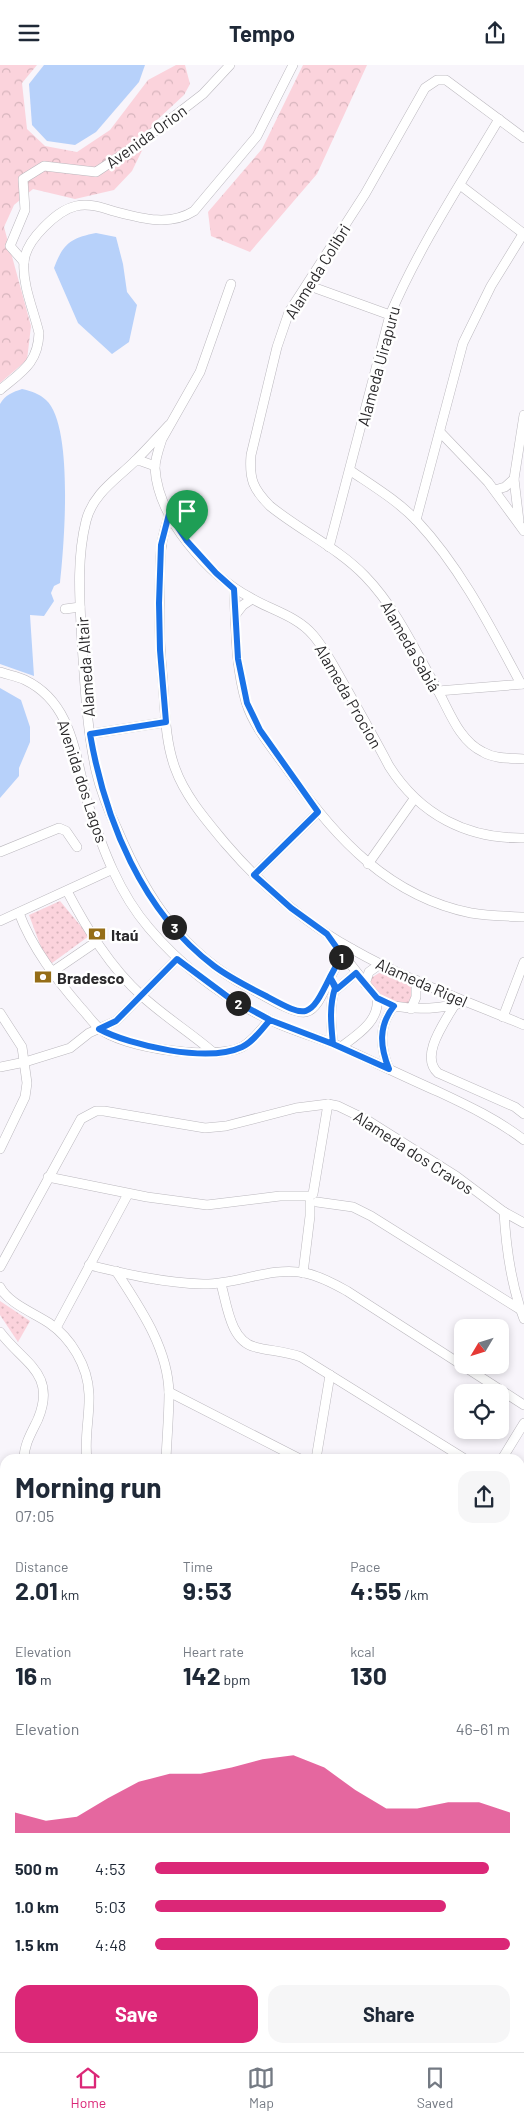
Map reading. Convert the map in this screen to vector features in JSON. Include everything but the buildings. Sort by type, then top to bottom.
[{"type":"street","name":"Avenida Orion","points":[[24,261],[10,246],[25,210],[22,179],[44,166],[96,172],[137,145],[203,94],[230,65]]},
{"type":"street","points":[[0,390],[28,366],[34,357],[38,343],[39,333],[24,274],[24,261],[27,250],[40,231],[54,217],[76,206],[98,206],[127,215],[163,221],[185,217],[194,211],[257,137],[293,65]]},
{"type":"street","name":"Alameda Colibri","points":[[253,483],[250,471],[251,455],[277,347],[289,312],[365,194],[425,88],[436,79],[446,80],[499,119]]},
{"type":"street","points":[[499,119],[524,138]]},
{"type":"street","name":"Alameda Uirapuru","points":[[329,547],[390,315],[401,290],[499,119]]},
{"type":"street","points":[[416,520],[463,343],[491,286],[524,234],[460,185]]},
{"type":"street","name":"Alameda Procion","points":[[231,284],[200,372],[162,439],[155,466],[159,492],[169,514],[175,525],[202,558],[234,589],[298,622],[314,635],[332,663],[397,779],[414,799],[448,822],[474,833],[494,837],[524,838]]},
{"type":"street","points":[[307,285],[390,315]]},
{"type":"street","points":[[522,528],[514,479],[524,415]]},
{"type":"street","name":"Alameda Altair","points":[[169,425],[135,461],[99,494],[86,519],[81,546],[80,607],[90,734],[96,772],[108,809],[136,874],[166,918],[192,947],[212,965],[235,981],[301,1012],[312,1009],[317,1004],[330,977]]},
{"type":"street","points":[[440,432],[466,457],[495,490],[522,528]]},
{"type":"street","points":[[135,461],[155,466]]},
{"type":"street","points":[[350,471],[386,494],[416,520],[439,546],[523,684],[438,691]]},
{"type":"street","points":[[495,490],[505,487],[514,479]]},
{"type":"street","name":"Alameda Sabiá","points":[[253,483],[259,495],[270,506],[329,547],[365,576],[380,593],[395,614],[449,713],[472,745],[491,755],[524,759]]},
{"type":"street","name":"Alameda Rigel","points":[[169,514],[161,545],[159,603],[160,650],[170,750],[181,782],[215,831],[254,875],[291,908],[327,934],[352,949],[416,980],[524,1025]]},
{"type":"street","points":[[234,589],[239,667],[244,693],[252,715],[318,812],[337,835],[368,864],[429,901],[471,913],[524,917]]},
{"type":"street","points":[[236,614],[243,605],[252,599]]},
{"type":"street","points":[[65,609],[80,607]]},
{"type":"street","name":"Avenida dos Lagos","points":[[0,672],[36,686],[57,707],[65,719],[79,763],[89,805],[111,870],[147,927],[177,959],[228,997],[270,1020],[337,1046],[489,1116],[524,1140]]},
{"type":"street","points":[[90,734],[166,722]]},
{"type":"street","points":[[368,864],[414,799]]},
{"type":"street","points":[[254,875],[318,812]]},
{"type":"street","points":[[0,852],[60,828],[66,831],[77,847]]},
{"type":"street","points":[[0,921],[111,870]]},
{"type":"street","points":[[67,891],[106,957],[140,995],[214,1053]]},
{"type":"street","points":[[19,913],[36,947],[52,972],[99,1029],[123,1040],[183,1052],[214,1053],[244,1047],[270,1020]]},
{"type":"street","points":[[327,934],[377,998],[394,1006],[411,1009],[434,1008],[466,1001]]},
{"type":"street","points":[[52,972],[96,942]]},
{"type":"street","points":[[352,949],[342,955],[330,977],[335,988],[330,1015],[337,1046],[372,1019],[378,1009],[377,998]]},
{"type":"street","points":[[0,1067],[25,1062],[70,1048],[89,1033],[116,1021],[177,959]]},
{"type":"street","points":[[503,1017],[524,962]]},
{"type":"street","points":[[365,984],[369,972],[380,963]]},
{"type":"street","points":[[335,988],[338,989],[356,973]]},
{"type":"street","points":[[411,1009],[416,997],[416,980]]},
{"type":"street","points":[[448,994],[452,1005],[430,1053],[434,1069],[438,1073],[515,1107],[524,1114]]},
{"type":"street","points":[[389,1069],[383,1055],[382,1030],[386,1016],[394,1006]]},
{"type":"street","points":[[434,1008],[441,1021],[440,1033]]},
{"type":"street","points":[[0,1013],[22,1047],[27,1083],[25,1097],[0,1149]]},
{"type":"street","points":[[303,1273],[328,1104]]},
{"type":"street","name":"Alameda dos Cravos","points":[[0,1267],[81,1119],[96,1111],[115,1112],[195,1127],[214,1128],[296,1108],[328,1104],[350,1110],[367,1120],[524,1223]]},
{"type":"street","points":[[48,1177],[184,1204],[207,1205],[280,1196],[314,1199],[353,1207],[371,1216],[522,1314]]},
{"type":"street","points":[[56,1328],[128,1194]]},
{"type":"street","points":[[504,1211],[510,1266],[522,1314]]},
{"type":"street","points":[[89,1265],[174,1282],[221,1284],[276,1274],[303,1273],[331,1282],[524,1405]]},
{"type":"street","points":[[116,1271],[150,1327],[163,1363],[169,1392],[166,1454]]},
{"type":"street","points":[[221,1284],[240,1339],[254,1347],[288,1351],[301,1357],[457,1454]]},
{"type":"street","points":[[1,1288],[14,1301],[56,1328],[76,1351],[87,1378],[90,1393],[85,1447],[86,1454]]},
{"type":"street","points":[[0,1332],[14,1349],[37,1371],[43,1387],[42,1405],[27,1443],[25,1454]]},
{"type":"street","points":[[317,1454],[330,1375]]},
{"type":"street","points":[[169,1392],[290,1454]]},
{"type":"street","points":[[505,1454],[524,1423]]},
{"type":"green space","points":[[0,65],[37,65],[22,83],[27,129],[45,146],[77,152],[110,130],[148,80],[176,65],[185,65],[190,84],[184,95],[157,120],[132,171],[114,190],[75,199],[33,189],[14,205],[4,227],[31,326],[27,360],[0,383]]},
{"type":"green space","points":[[303,65],[367,65],[317,174],[250,252],[211,236],[208,212],[262,149]]},
{"type":"green space","points":[[60,901],[89,936],[48,966],[29,915]]},
{"type":"green space","points":[[381,972],[410,985],[413,992],[409,1003],[403,1004],[386,1000],[368,985],[369,979]]},
{"type":"green space","points":[[0,1301],[30,1321],[18,1342],[0,1315]]},
{"type":"water","points":[[44,65],[145,65],[139,82],[96,132],[75,145],[47,141],[32,125],[29,84]]},
{"type":"water","points":[[96,233],[116,237],[123,264],[127,292],[137,305],[129,342],[112,354],[78,323],[54,268],[64,248],[69,243],[80,237]]},
{"type":"water","points":[[22,389],[44,398],[55,414],[61,434],[64,459],[65,516],[60,583],[54,586],[51,593],[54,601],[44,616],[30,615],[34,676],[0,664],[0,404],[7,396]]},
{"type":"water","points":[[0,688],[21,700],[30,727],[30,742],[19,768],[19,776],[0,798]]},
{"type":"place","name":"Itaú","points":[[97,934]]},
{"type":"place","name":"Bradesco","points":[[43,977]]},
{"type":"route","points":[[187,541],[169,514],[161,545],[159,603],[160,650],[166,722],[90,734],[96,772],[108,809],[136,874],[150,897],[192,947],[212,965],[235,981],[287,1007],[306,1012],[317,1004],[330,977],[337,989],[356,973],[377,998],[394,1006],[386,1016],[383,1024],[383,1055],[389,1069],[333,1044],[315,1037],[270,1020],[228,997],[177,959],[116,1021],[99,1029],[123,1040],[199,1054],[244,1047],[270,1020],[333,1044],[330,1015],[335,988],[330,977],[342,955],[327,934],[291,908],[254,875],[318,812],[260,730],[247,703],[238,659],[234,589],[216,573],[187,541]]}]
